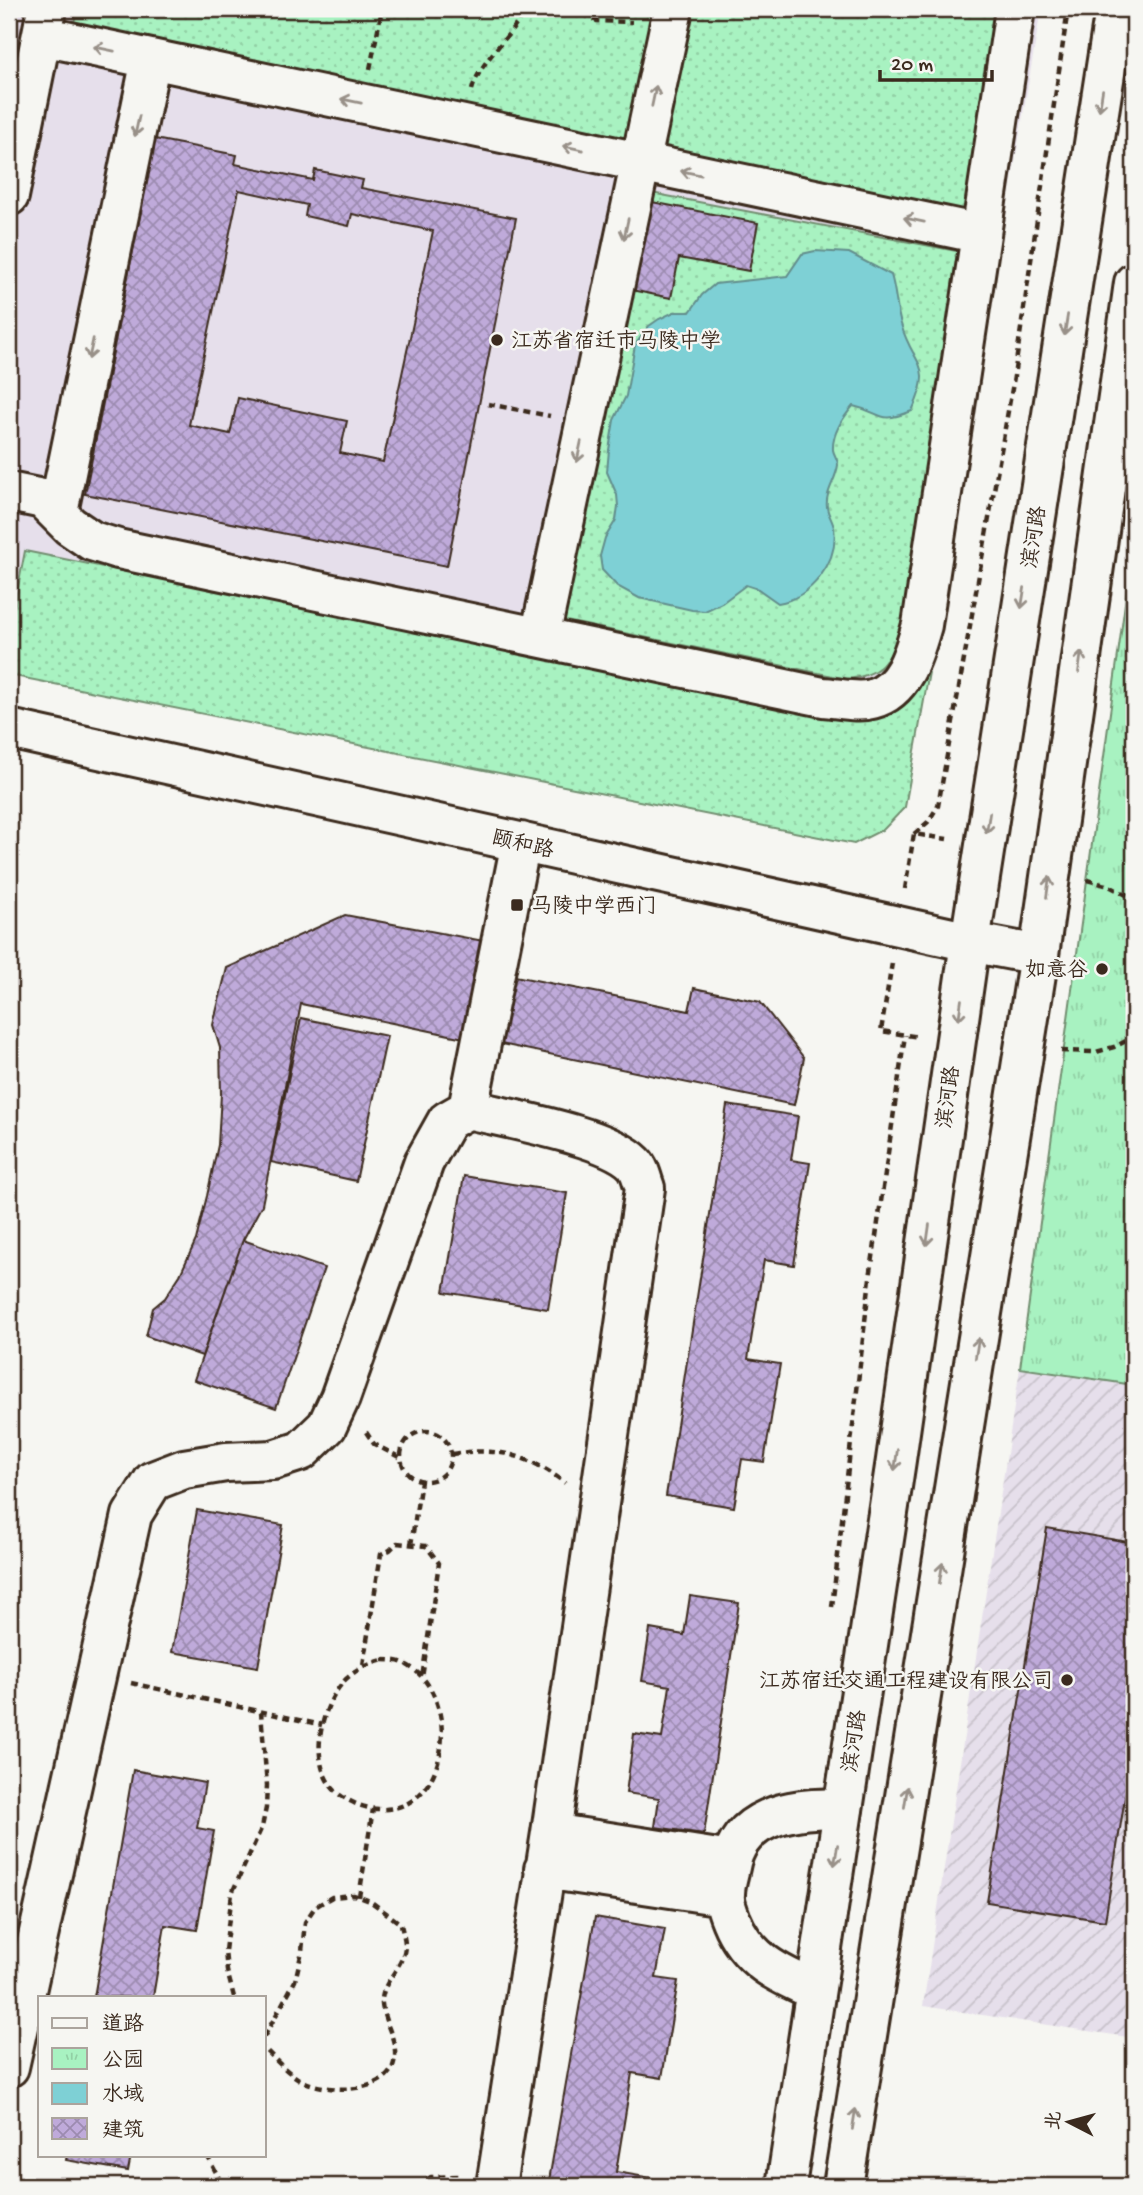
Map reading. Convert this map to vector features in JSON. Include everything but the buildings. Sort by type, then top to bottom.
[{"type":"main road","points":[[9,492],[43,499],[70,526],[92,541],[118,549],[823,697],[871,699],[890,691],[905,672],[922,625],[1015,9]]},
{"type":"main road","name":"滨河路","points":[[786,2186],[894,1473],[970,942],[1115,9]]},
{"type":"main road","points":[[540,637],[672,14]]},
{"type":"main road","points":[[9,196],[21,75],[44,22],[151,59],[981,234]]},
{"type":"main road","points":[[58,512],[151,59]]},
{"type":"main road","points":[[844,2186],[1039,955],[1134,283]]},
{"type":"main road","name":"颐和路","points":[[9,729],[1039,955]]},
{"type":"main road","points":[[468,1109],[521,842]]},
{"type":"main road","points":[[9,2067],[132,1515],[153,1481],[184,1469],[226,1462],[274,1461],[301,1451],[327,1426],[340,1398],[424,1162],[447,1121],[468,1109],[598,1141],[618,1150],[636,1165],[645,1188],[496,2186]]},
{"type":"main road","points":[[815,1990],[780,1974],[739,1939],[729,1916],[728,1878],[743,1834],[769,1818],[796,1810],[843,1808]]},
{"type":"main road","points":[[548,1851],[728,1878]]},
{"type":"path","points":[[363,104],[382,9]]},
{"type":"path","points":[[480,129],[472,103],[472,87],[527,9]]},
{"type":"path","points":[[571,9],[597,20],[620,23],[672,14]]},
{"type":"path","points":[[914,834],[928,822],[938,806],[1013,383],[1068,9]]},
{"type":"path","points":[[488,404],[586,422]]},
{"type":"path","points":[[1079,876],[1092,883],[1109,886],[1134,899]]},
{"type":"path","points":[[830,1618],[870,1278],[905,1035]]},
{"type":"path","points":[[1054,1054],[1063,1050],[1096,1052],[1134,1037]]},
{"type":"path","points":[[420,1430],[434,1431],[449,1442],[452,1454],[450,1464],[444,1474],[434,1480],[421,1481],[409,1475],[401,1458],[404,1443],[409,1436],[420,1430]]},
{"type":"path","points":[[452,1454],[477,1450],[516,1454],[553,1474],[598,1510]]},
{"type":"path","points":[[411,1545],[421,1481]]},
{"type":"path","points":[[363,1665],[381,1554],[397,1543],[426,1546],[439,1563],[422,1678]]},
{"type":"path","points":[[383,1660],[401,1662],[414,1669],[422,1678],[437,1700],[441,1720],[442,1747],[436,1771],[414,1801],[399,1809],[373,1809],[352,1803],[339,1795],[328,1784],[322,1767],[320,1744],[322,1726],[332,1698],[345,1680],[363,1665],[383,1660]]},
{"type":"path","points":[[96,1675],[322,1726]]},
{"type":"path","points":[[234,1996],[225,1951],[232,1893],[262,1828],[266,1808],[267,1785],[261,1712]]},
{"type":"path","points":[[359,1897],[373,1809]]},
{"type":"path","points":[[266,2033],[295,1981],[305,1922],[315,1907],[331,1897],[354,1895],[370,1901],[401,1924],[405,1947],[397,1970],[386,1985],[381,2003],[396,2049],[393,2068],[381,2081],[346,2089],[306,2082],[288,2071],[266,2050]]},
{"type":"path","points":[[208,2156],[223,2186]]},
{"type":"path","points":[[239,2186],[272,2180],[336,2186]]},
{"type":"shaded area","name":"江苏省宿迁市马陵中学","points":[[9,9],[1041,9],[905,807],[884,829],[854,844],[9,675]]},
{"type":"shaded area","points":[[1020,1368],[1134,1385],[1134,2038],[923,2006]]},
{"type":"green space","points":[[77,9],[658,9],[630,143],[74,22]]},
{"type":"green space","points":[[681,9],[1006,9],[974,218],[651,149]]},
{"type":"green space","points":[[646,192],[962,252],[903,630],[883,665],[869,674],[847,679],[556,619]]},
{"type":"green space","points":[[1134,538],[1134,1385],[1020,1368]]},
{"type":"green space","points":[[25,551],[852,720],[888,713],[913,692],[929,672],[905,807],[884,829],[854,844],[9,675],[9,634]]},
{"type":"water","points":[[815,251],[849,253],[891,275],[901,324],[922,373],[919,395],[912,411],[886,417],[853,406],[839,426],[833,450],[838,465],[827,502],[834,528],[834,541],[827,565],[812,586],[790,600],[778,603],[758,589],[746,585],[722,603],[705,611],[639,598],[617,586],[602,570],[600,556],[605,538],[616,520],[617,495],[607,472],[609,450],[614,420],[626,396],[635,345],[649,326],[659,319],[674,312],[690,312],[702,295],[715,284],[787,276],[802,254]]},
{"type":"place","name":"江苏省宿迁市马陵中学","points":[[497,340]]},
{"type":"place","name":"马陵中学西门","points":[[517,905]]},
{"type":"place","name":"如意谷","points":[[1102,969]]},
{"type":"place","name":"江苏宿迁交通工程建设有限公司","points":[[1067,1680]]}]
